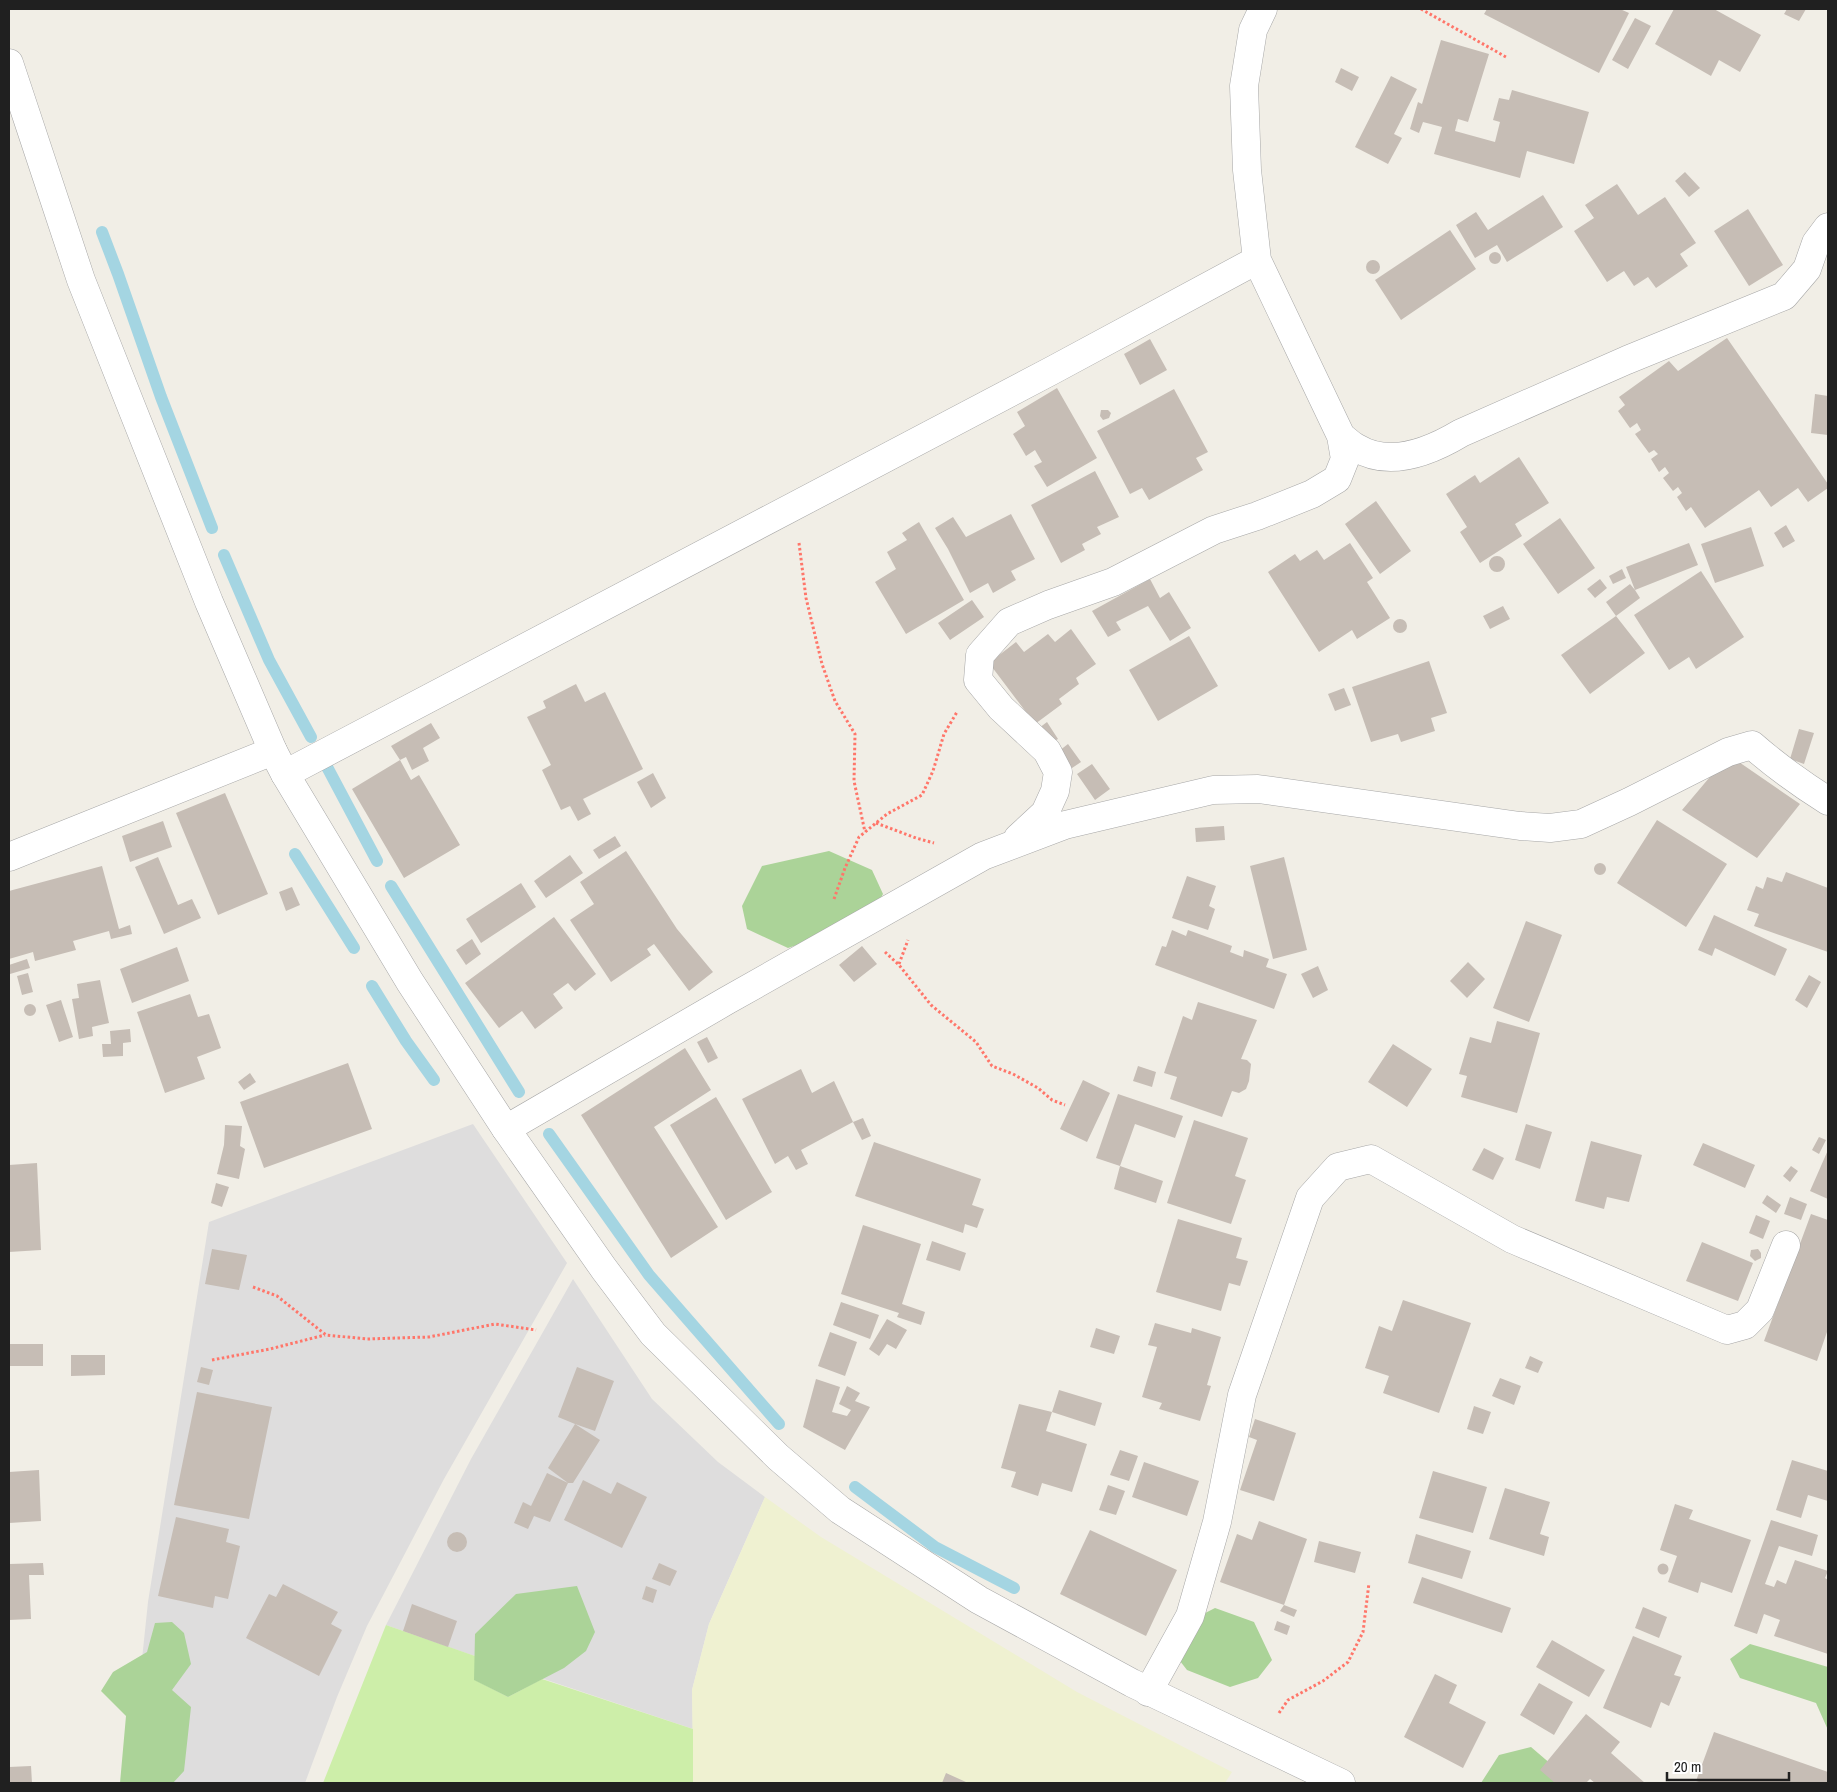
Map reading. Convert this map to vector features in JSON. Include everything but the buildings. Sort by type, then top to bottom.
[{"type":"street","points":[[1009,846],[1045,813],[1055,791],[1058,772],[1047,751],[1001,708],[978,680],[980,655],[1009,622],[1048,605],[1113,582],[1214,530],[1312,494],[1337,479],[1345,459],[1341,436],[1257,260],[1247,170],[1244,86],[1253,30],[1263,9]]},
{"type":"street","points":[[9,63],[81,280],[209,602],[279,762],[410,982],[506,1129],[604,1269],[653,1334],[784,1462],[840,1510],[979,1600],[1148,1692],[1341,1783]]},
{"type":"street","points":[[1341,436],[1357,448],[1383,456],[1406,457],[1442,445],[1461,433],[1627,360],[1784,296],[1807,269],[1816,243],[1828,227]]},
{"type":"street","points":[[9,857],[279,762],[794,505],[1051,371],[1257,260]]},
{"type":"street","points":[[506,1129],[983,856],[1066,826],[1213,790],[1258,789],[1520,826],[1550,828],[1581,824],[1728,752],[1752,745],[1796,781],[1828,801]]},
{"type":"street","points":[[1148,1692],[1190,1616],[1217,1522],[1242,1395],[1310,1198],[1338,1167],[1371,1159],[1512,1238],[1727,1330],[1746,1325],[1760,1310],[1786,1245]]},
{"type":"path","points":[[1421,9],[1506,57]]},
{"type":"path","points":[[794,505],[806,598],[822,664],[835,701],[854,734],[854,781],[864,832]]},
{"type":"path","points":[[818,949],[845,868],[859,837],[887,814],[922,795],[933,771],[944,734],[978,680]]},
{"type":"path","points":[[876,823],[916,838],[983,856]]},
{"type":"path","points":[[856,928],[895,960],[931,1005],[976,1042],[992,1066],[1013,1074],[1038,1088],[1052,1100],[1064,1105]]},
{"type":"path","points":[[253,1287],[277,1296],[326,1335]]},
{"type":"path","points":[[212,1360],[270,1350],[326,1335],[367,1339],[429,1337],[495,1324],[536,1330]]},
{"type":"path","points":[[1261,1745],[1288,1700],[1323,1681],[1348,1662],[1363,1632],[1368,1584]]},
{"type":"shaded area","points":[[473,1124],[567,1263],[444,1479],[367,1626],[337,1697],[305,1783],[129,1783],[148,1602],[209,1222]]},
{"type":"shaded area","points":[[573,1279],[652,1399],[718,1462],[765,1497],[709,1624],[692,1690],[693,1729],[386,1625],[471,1459]]},
{"type":"green space","points":[[829,851],[872,870],[883,894],[866,915],[855,923],[828,935],[788,948],[747,929],[742,906],[762,866]]},
{"type":"green space","points":[[765,1497],[821,1537],[1077,1692],[1232,1772],[1225,1783],[693,1783],[692,1690],[709,1624]]},
{"type":"green space","points":[[577,1586],[595,1632],[586,1651],[564,1668],[508,1697],[474,1680],[475,1634],[516,1594]]},
{"type":"green space","points":[[1215,1608],[1254,1622],[1272,1660],[1258,1678],[1230,1687],[1187,1670],[1166,1643],[1174,1629]]},
{"type":"green space","points":[[172,1622],[184,1633],[191,1664],[172,1690],[191,1707],[184,1771],[173,1783],[120,1783],[126,1716],[101,1691],[113,1672],[147,1652],[155,1623]]},
{"type":"green space","points":[[386,1625],[475,1656],[475,1680],[508,1697],[542,1679],[693,1729],[693,1783],[323,1783]]},
{"type":"green space","points":[[1750,1644],[1828,1667],[1828,1730],[1816,1703],[1740,1678],[1730,1659]]},
{"type":"green space","points":[[1531,1747],[1552,1765],[1558,1783],[1481,1783],[1499,1755]]},
{"type":"waterway","points":[[102,232],[161,397],[212,528]]},
{"type":"waterway","points":[[224,555],[269,660],[311,737]]},
{"type":"waterway","points":[[326,765],[377,861]]},
{"type":"waterway","points":[[295,854],[354,948]]},
{"type":"waterway","points":[[391,886],[519,1092]]},
{"type":"waterway","points":[[372,986],[406,1041],[434,1080]]},
{"type":"waterway","points":[[549,1134],[649,1275],[779,1424]]},
{"type":"waterway","points":[[855,1487],[935,1547],[1014,1588]]}]
